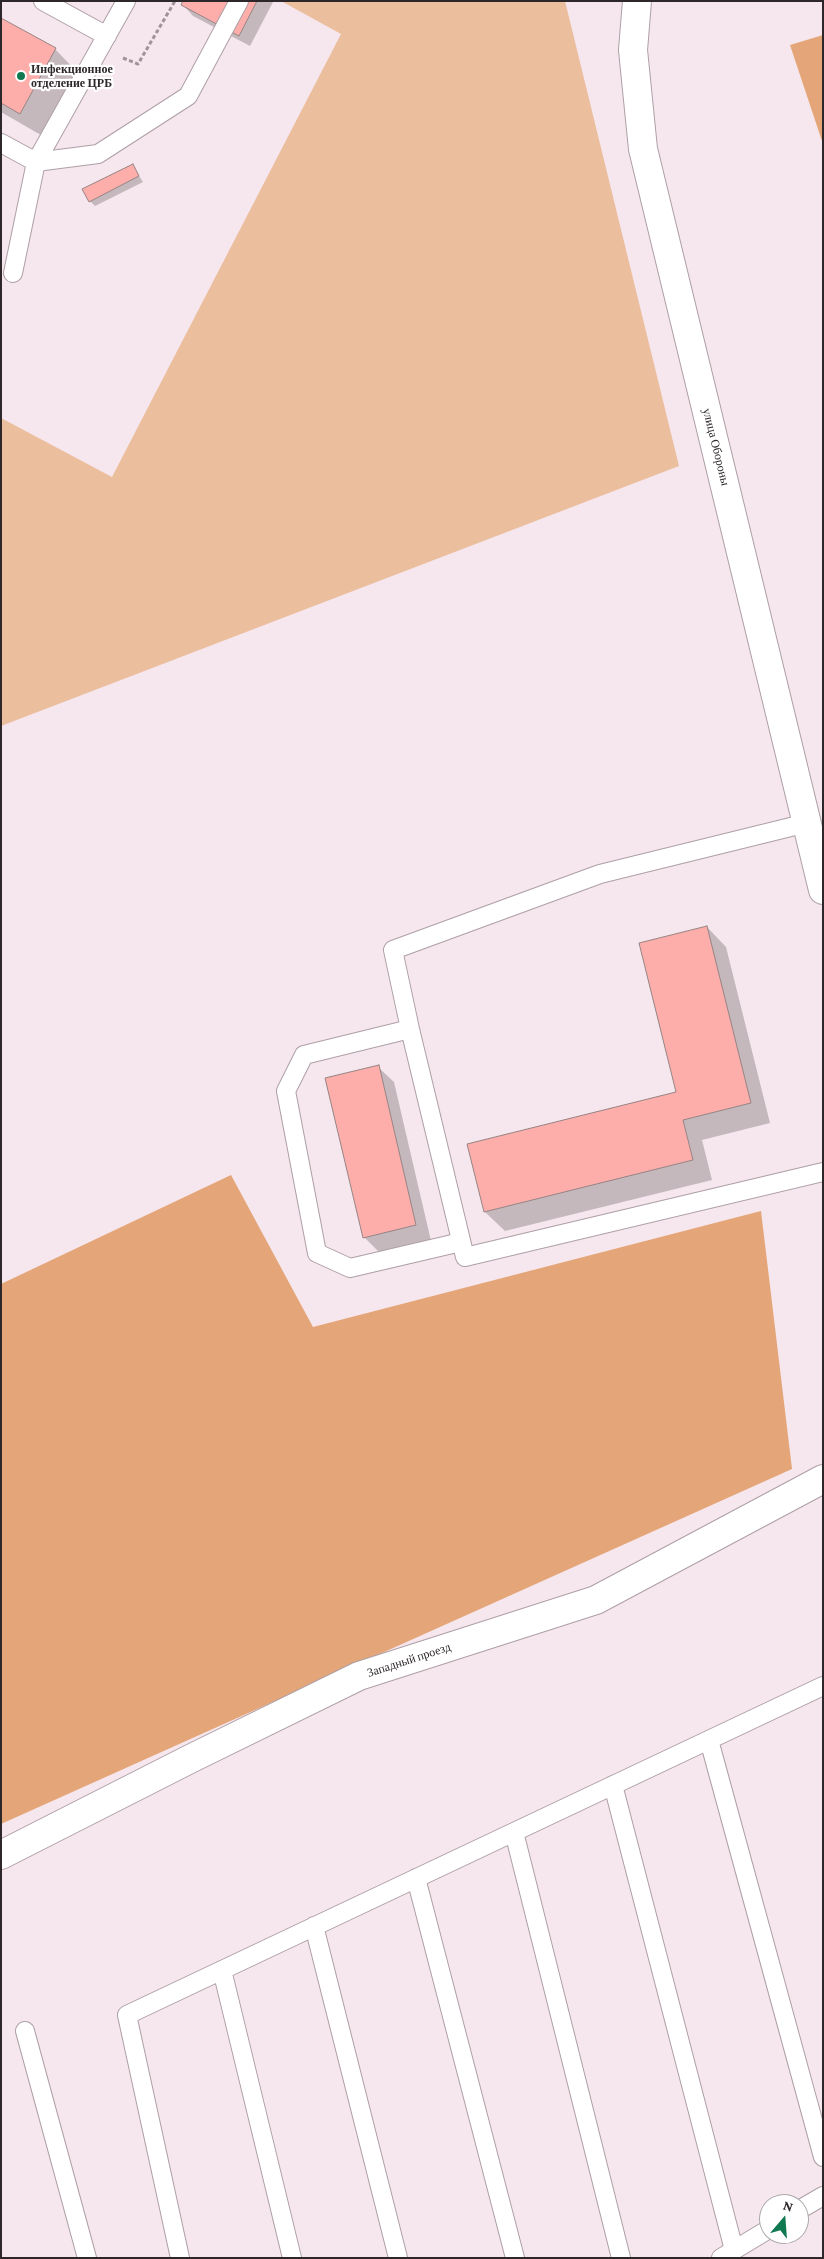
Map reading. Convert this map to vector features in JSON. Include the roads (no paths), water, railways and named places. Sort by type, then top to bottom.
[{"type":"street","name":"улица Обороны","points":[[637,1],[633,50],[643,148],[823,890]]},
{"type":"street","name":"Западный проезд","points":[[1,1855],[359,1676],[596,1600],[823,1480]]},
{"type":"lane","points":[[43,1],[103,42]]},
{"type":"lane","points":[[13,272],[36,162],[126,1]]},
{"type":"lane","points":[[1,143],[36,162],[98,154],[188,96],[239,1]]},
{"type":"lane","points":[[807,823],[600,874],[393,950],[465,1257],[823,1172]]},
{"type":"lane","points":[[410,1029],[304,1054],[286,1091],[317,1253],[350,1268],[461,1242]]},
{"type":"lane","points":[[180,2258],[127,2015],[613,1785],[822,1690]]},
{"type":"lane","points":[[710,1740],[823,2157]]},
{"type":"lane","points":[[613,1785],[728,2254],[759,2235]]},
{"type":"lane","points":[[514,1832],[621,2258]]},
{"type":"lane","points":[[416,1878],[515,2258]]},
{"type":"lane","points":[[314,1926],[398,2258]]},
{"type":"lane","points":[[222,1970],[292,2258]]},
{"type":"lane","points":[[24,2031],[87,2258]]},
{"type":"lane","points":[[809,2204],[823,2196]]},
{"type":"place","name":"Инфекционное отделение ЦРБ","points":[[21,76]]}]
